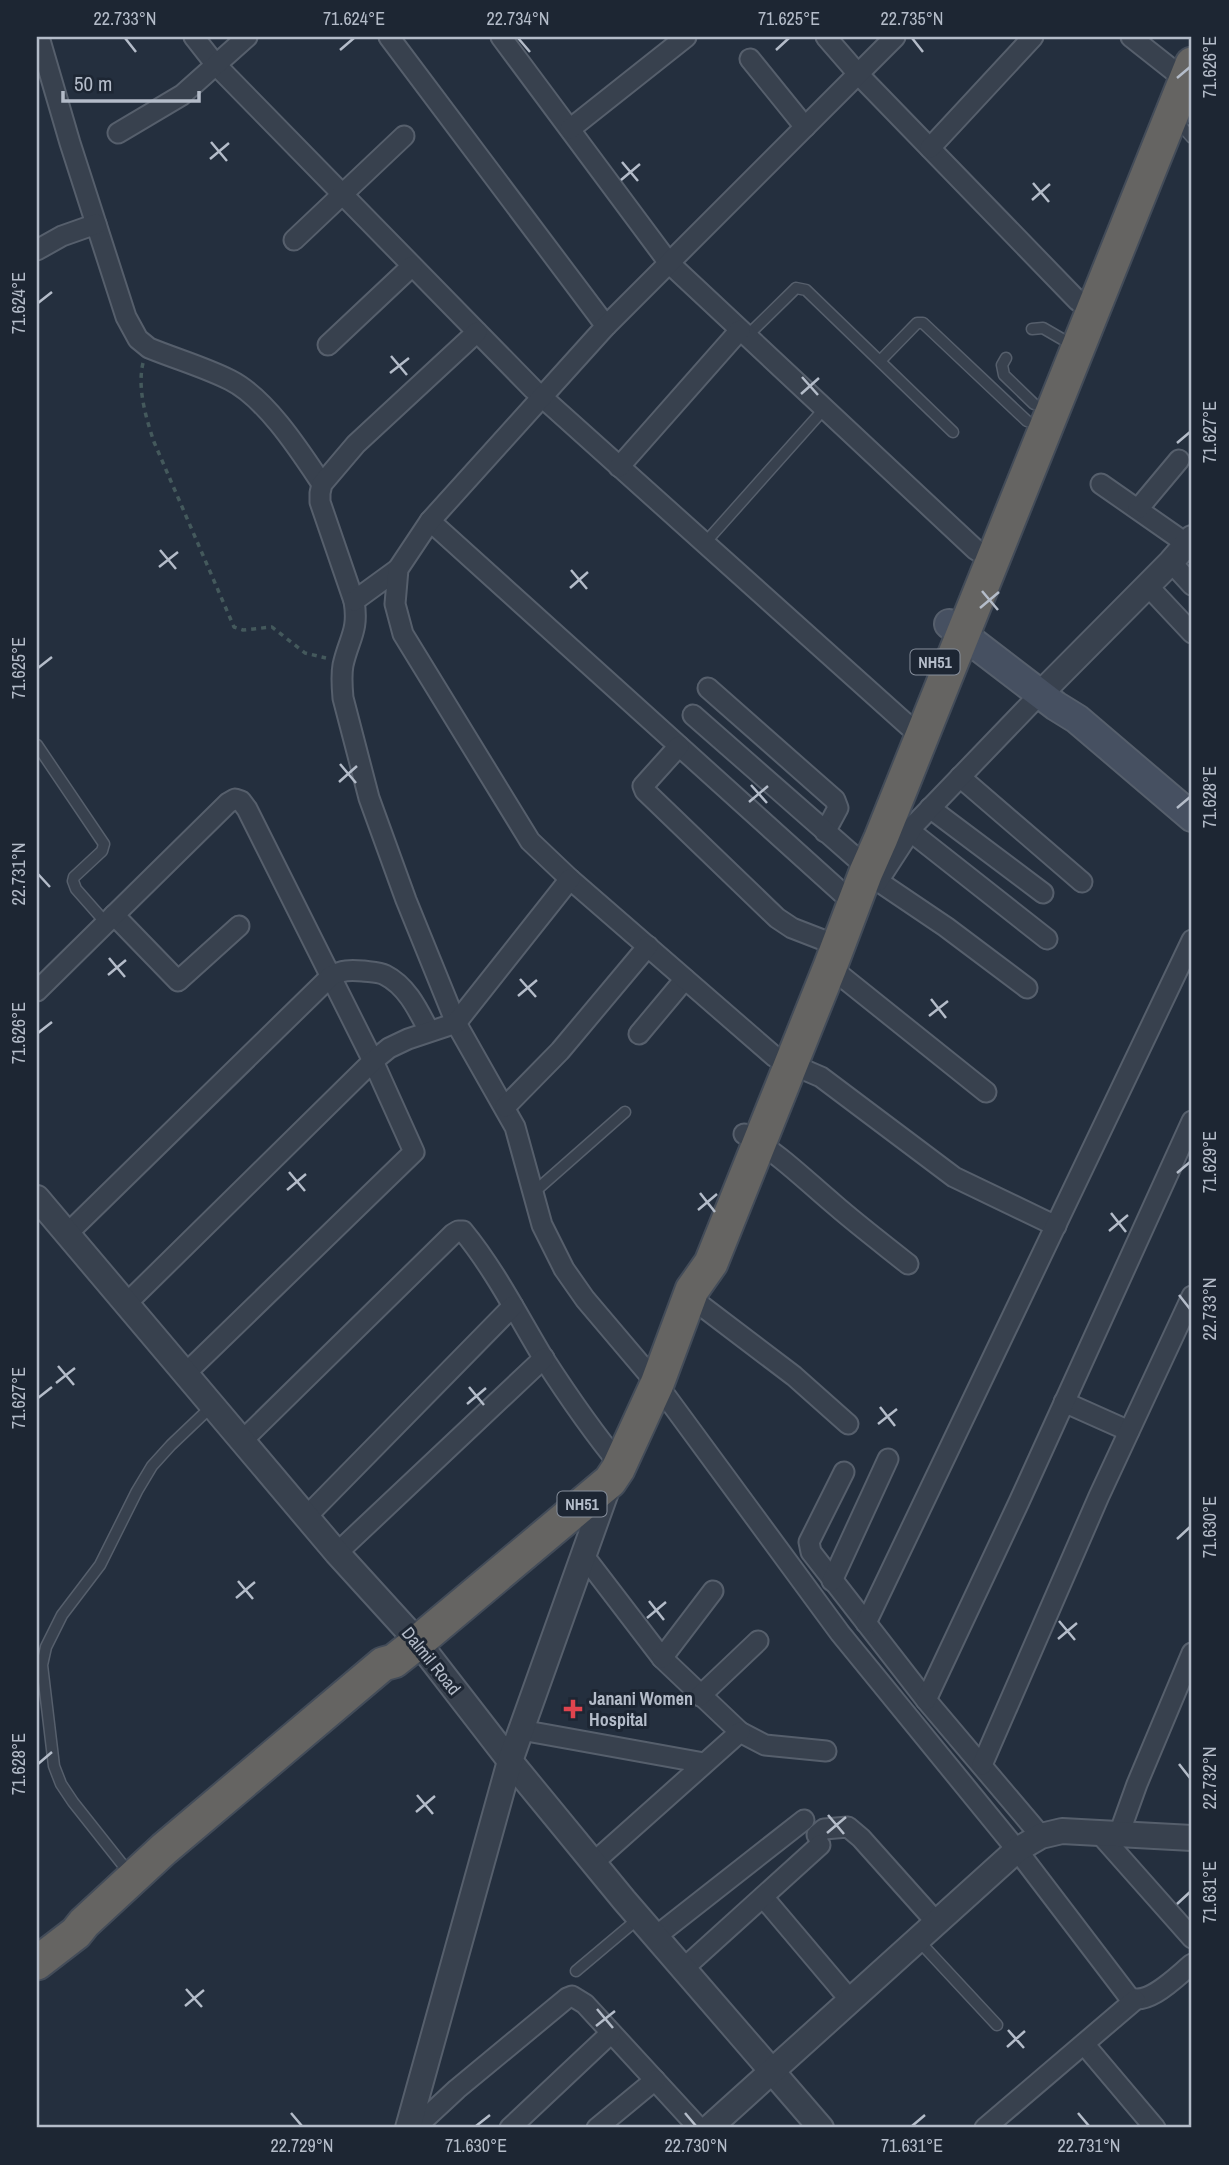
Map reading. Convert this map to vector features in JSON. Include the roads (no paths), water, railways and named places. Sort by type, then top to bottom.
[{"type":"highway","name":"NH51","points":[[76,1933],[89,1931],[169,1855],[333,1716],[383,1664],[406,1651],[615,1473],[657,1384],[691,1293],[711,1263],[752,1138],[956,629],[1182,127],[1188,37]]},
{"type":"highway","name":"NH51","points":[[956,629],[976,550],[1031,413],[1047,334],[1078,301],[1187,72]]},
{"type":"highway","name":"NH51","points":[[37,1963],[76,1933],[133,1877],[169,1855]]},
{"type":"main road","points":[[956,629],[1077,719],[1192,817]]},
{"type":"main road","points":[[1049,700],[1077,734],[1192,835]]},
{"type":"street","points":[[39,37],[126,317],[138,339],[149,348],[231,380],[248,392],[291,439],[323,484]]},
{"type":"street","points":[[194,37],[216,65],[542,397],[916,733]]},
{"type":"street","points":[[118,133],[183,95],[247,37]]},
{"type":"street","points":[[389,37],[606,326]]},
{"type":"street","points":[[501,37],[669,263],[976,550]]},
{"type":"street","points":[[569,130],[686,37]]},
{"type":"street","points":[[826,37],[859,75],[1078,301]]},
{"type":"street","points":[[354,601],[398,569],[430,521],[606,326],[895,37]]},
{"type":"street","points":[[930,148],[1033,37]]},
{"type":"street","points":[[1131,37],[1187,72]]},
{"type":"street","points":[[750,59],[805,127]]},
{"type":"street","points":[[294,240],[404,136]]},
{"type":"street","points":[[37,250],[62,236],[96,224]]},
{"type":"street","points":[[328,345],[412,266]]},
{"type":"street","points":[[477,332],[356,444],[323,484],[320,502],[357,617],[355,632],[344,662],[341,685],[369,798],[405,900],[456,1023],[515,1126],[542,1225],[564,1269],[585,1299],[657,1384],[840,1633],[1017,1850],[1129,1997],[1142,2000],[1151,1996],[1192,1964]]},
{"type":"street","points":[[619,467],[743,333]]},
{"type":"street","points":[[1138,509],[1179,460]]},
{"type":"street","points":[[1101,484],[1138,509],[1184,548],[1192,585]]},
{"type":"street","points":[[430,521],[679,746],[859,874],[946,927],[1027,988]]},
{"type":"street","points":[[859,874],[910,831],[960,777],[1049,700],[1147,585],[1184,548]]},
{"type":"street","points":[[398,569],[395,604],[403,634],[530,841],[783,1061],[821,1077],[954,1177],[1056,1226]]},
{"type":"street","points":[[1147,585],[1192,632]]},
{"type":"street","points":[[708,688],[835,800],[838,808],[825,832]]},
{"type":"street","points":[[694,715],[825,832],[859,874]]},
{"type":"street","points":[[679,746],[643,786],[645,791],[777,918],[827,953],[986,1092]]},
{"type":"street","points":[[960,777],[1082,882]]},
{"type":"street","points":[[37,991],[228,803],[235,799],[241,801],[373,1061],[414,1152],[185,1374]]},
{"type":"street","points":[[930,808],[1043,893]]},
{"type":"street","points":[[910,831],[1047,939]]},
{"type":"street","points":[[126,1304],[373,1061],[389,1048],[456,1023],[570,878]]},
{"type":"street","points":[[110,919],[178,981],[239,926]]},
{"type":"street","points":[[866,1623],[1192,940]]},
{"type":"street","points":[[505,1107],[560,1051],[648,946]]},
{"type":"street","points":[[67,1234],[331,976],[353,970],[383,973],[400,986],[414,1002],[429,1031]]},
{"type":"street","points":[[639,1034],[685,978]]},
{"type":"street","points":[[926,1700],[1192,1121]]},
{"type":"street","points":[[752,1138],[908,1264]]},
{"type":"street","name":"Dalmil Road","points":[[37,1198],[337,1553],[406,1651],[510,1761],[647,1927],[821,2128]]},
{"type":"street","points":[[242,1441],[458,1231],[463,1231],[513,1306],[615,1473],[510,1761],[408,2128]]},
{"type":"street","points":[[691,1293],[794,1376],[848,1424]]},
{"type":"street","points":[[982,1765],[1129,1431],[1192,1296]]},
{"type":"street","points":[[306,1517],[513,1306]]},
{"type":"street","points":[[337,1553],[544,1358]]},
{"type":"street","points":[[1064,1402],[1129,1431]]},
{"type":"street","points":[[832,1581],[888,1459]]},
{"type":"street","points":[[844,1472],[809,1542],[811,1552],[926,1700],[1041,1836]]},
{"type":"street","points":[[584,1556],[662,1658],[740,1732],[765,1745],[826,1751]]},
{"type":"street","points":[[662,1658],[713,1591]]},
{"type":"street","points":[[701,1696],[758,1641]]},
{"type":"street","points":[[1109,1833],[1137,1784],[1192,1653]]},
{"type":"street","points":[[521,1730],[704,1763]]},
{"type":"street","points":[[593,1863],[740,1732]]},
{"type":"street","points":[[647,1927],[804,1819]]},
{"type":"street","points":[[683,1969],[763,1897],[819,1840],[824,1829],[848,1827],[937,1923]]},
{"type":"street","points":[[709,2128],[1017,1850],[1041,1836],[1062,1831],[1192,1838]]},
{"type":"street","points":[[1109,1833],[1192,1938]]},
{"type":"street","points":[[763,1897],[851,2001]]},
{"type":"street","points":[[415,2128],[457,2088],[572,1996],[578,1998],[611,2032],[699,2128]]},
{"type":"street","points":[[994,2125],[1135,2000]]},
{"type":"street","points":[[510,2128],[611,2032]]},
{"type":"street","points":[[1084,2043],[1156,2128]]},
{"type":"street","points":[[597,2128],[654,2080]]},
{"type":"lane","points":[[743,333],[796,288],[806,290],[953,432]]},
{"type":"lane","points":[[880,361],[917,323],[923,323],[1031,413]]},
{"type":"lane","points":[[1006,358],[1002,365],[1004,375],[1031,413]]},
{"type":"lane","points":[[704,544],[825,408]]},
{"type":"lane","points":[[37,745],[104,845],[73,881],[76,889],[110,919]]},
{"type":"lane","points":[[533,1193],[625,1112]]},
{"type":"lane","points":[[133,1877],[61,1784],[54,1766],[42,1665],[46,1647],[62,1615],[100,1565],[152,1466],[212,1406]]},
{"type":"lane","points":[[576,1971],[647,1927]]},
{"type":"lane","points":[[918,1940],[998,2025]]},
{"type":"place","name":"Janani Women Hospital","points":[[573,1709]]}]
